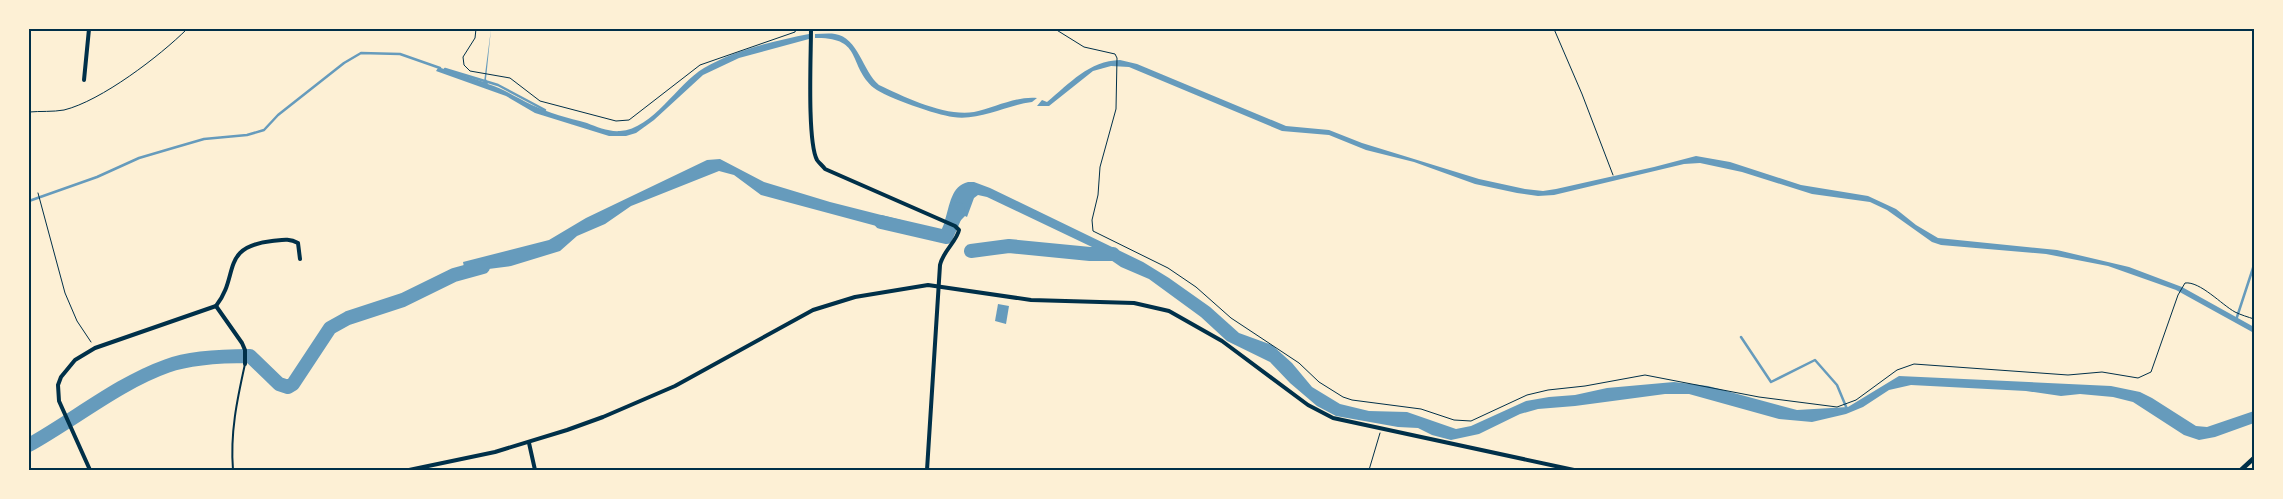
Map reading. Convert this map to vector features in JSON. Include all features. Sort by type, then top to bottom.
[{"type":"street","points":[[84,80],[89,29]]},
{"type":"street","points":[[811,29],[812,115],[817,160],[825,169],[955,226],[959,230],[958,235],[942,257],[927,470]]},
{"type":"street","points":[[90,470],[64,414],[57,393],[61,377],[76,360],[94,348],[216,306],[222,298],[236,257],[254,243],[291,239],[298,243],[300,259]]},
{"type":"street","points":[[409,470],[457,461],[529,443],[603,417],[675,386],[813,310],[855,298],[928,285],[1017,299],[1126,303],[1169,311],[1222,342],[1318,410],[1333,418],[1574,470]]},
{"type":"street","points":[[216,306],[245,350],[245,364]]},
{"type":"street","points":[[529,443],[535,470]]},
{"type":"street","points":[[2241,470],[2254,458]]},
{"type":"lane","points":[[233,470],[232,428],[245,364]]},
{"type":"path","points":[[29,112],[64,110],[95,97],[167,48],[187,29]]},
{"type":"path","points":[[476,29],[475,38],[463,57],[463,61],[470,71],[510,78],[540,101],[616,121],[629,120],[700,65],[795,32],[796,29]]},
{"type":"path","points":[[1055,29],[1084,47],[1115,54],[1117,58],[1116,109],[1100,167],[1098,195],[1093,209],[1093,231],[1168,268],[1196,287],[1231,318],[1299,363],[1319,382],[1343,397],[1367,404],[1422,408],[1454,420],[1471,421],[1507,403],[1539,392],[1645,375],[1759,397],[1837,407],[1848,404],[1897,370],[1914,364],[2068,375],[2102,372],[2138,378],[2145,376],[2151,372],[2178,295],[2183,285],[2189,282],[2236,312],[2254,319]]},
{"type":"path","points":[[1554,29],[1582,94],[1613,175]]},
{"type":"path","points":[[38,194],[65,294],[77,321],[94,348]]},
{"type":"path","points":[[1369,470],[1381,428]]},
{"type":"water","points":[[491,29],[486,79],[488,84],[545,110],[603,129],[616,131],[632,128],[643,123],[694,75],[716,62],[742,51],[782,40],[809,34],[809,39],[739,58],[703,75],[654,120],[636,133],[626,136],[609,136],[535,113],[506,96],[436,71],[438,68],[441,68],[484,82]]},
{"type":"water","points":[[815,34],[833,34],[843,37],[855,48],[873,79],[879,85],[938,109],[963,113],[974,112],[1013,100],[1037,98],[1032,102],[973,117],[953,117],[936,113],[912,106],[880,92],[866,79],[848,47],[841,42],[830,39],[815,38]]},
{"type":"water","points":[[1120,60],[1137,64],[1286,126],[1329,130],[1362,143],[1479,179],[1525,189],[1543,191],[1556,189],[1696,156],[1730,162],[1801,185],[1868,196],[1896,209],[1916,225],[1938,238],[2057,250],[2129,267],[2182,287],[2254,327],[2254,333],[2176,290],[2108,266],[2046,254],[1941,245],[1932,242],[1887,210],[1870,202],[1812,194],[1742,172],[1700,163],[1684,164],[1554,195],[1538,196],[1475,184],[1414,162],[1366,150],[1329,135],[1282,131],[1129,67],[1111,66],[1093,71],[1049,106],[1037,106],[1042,100],[1047,102],[1080,74],[1089,69],[1109,61]]},
{"type":"water","points":[[720,159],[764,182],[830,202],[901,220],[895,231],[761,195],[734,175],[719,171],[631,206],[605,224],[577,236],[560,251],[511,266],[465,272],[463,262],[549,240],[586,218],[707,160]]},
{"type":"water","points":[[974,182],[990,188],[1143,262],[1210,307],[1239,333],[1272,345],[1292,363],[1312,387],[1340,404],[1369,411],[1407,412],[1456,429],[1471,426],[1526,401],[1575,395],[1607,388],[1674,382],[1708,386],[1797,410],[1848,407],[1899,376],[2111,386],[2140,392],[2196,426],[2207,427],[2254,411],[2254,423],[2215,437],[2199,440],[2184,435],[2133,402],[2113,397],[2080,394],[2061,396],[2026,391],[1911,385],[1889,390],[1863,407],[1846,414],[1812,422],[1779,419],[1689,394],[1665,394],[1538,409],[1520,414],[1479,434],[1451,440],[1432,435],[1418,428],[1398,427],[1336,416],[1317,406],[1290,383],[1270,362],[1227,341],[1201,317],[1149,279],[1121,267],[1092,247],[987,197],[978,195],[974,198],[967,217],[965,216],[956,225],[945,220],[955,192],[962,184]]},
{"type":"water","points":[[998,304],[1009,306],[1006,324],[995,321]]},
{"type":"waterway","points":[[29,201],[97,177],[139,158],[204,139],[247,135],[264,130],[278,115],[344,63],[361,53],[400,54],[440,68]]},
{"type":"waterway","points":[[445,69],[498,85],[545,110]]},
{"type":"waterway","points":[[881,222],[946,237],[958,209]]},
{"type":"waterway","points":[[971,251],[1009,246],[1090,254],[1113,254]]},
{"type":"waterway","points":[[2236,320],[2254,265]]},
{"type":"waterway","points":[[29,445],[114,392],[149,373],[176,363],[197,359],[250,356],[279,384],[288,387],[293,384],[330,328],[348,318],[403,300],[454,275],[483,267]]},
{"type":"waterway","points":[[1741,337],[1771,382],[1815,360],[1837,385],[1847,409]]}]
